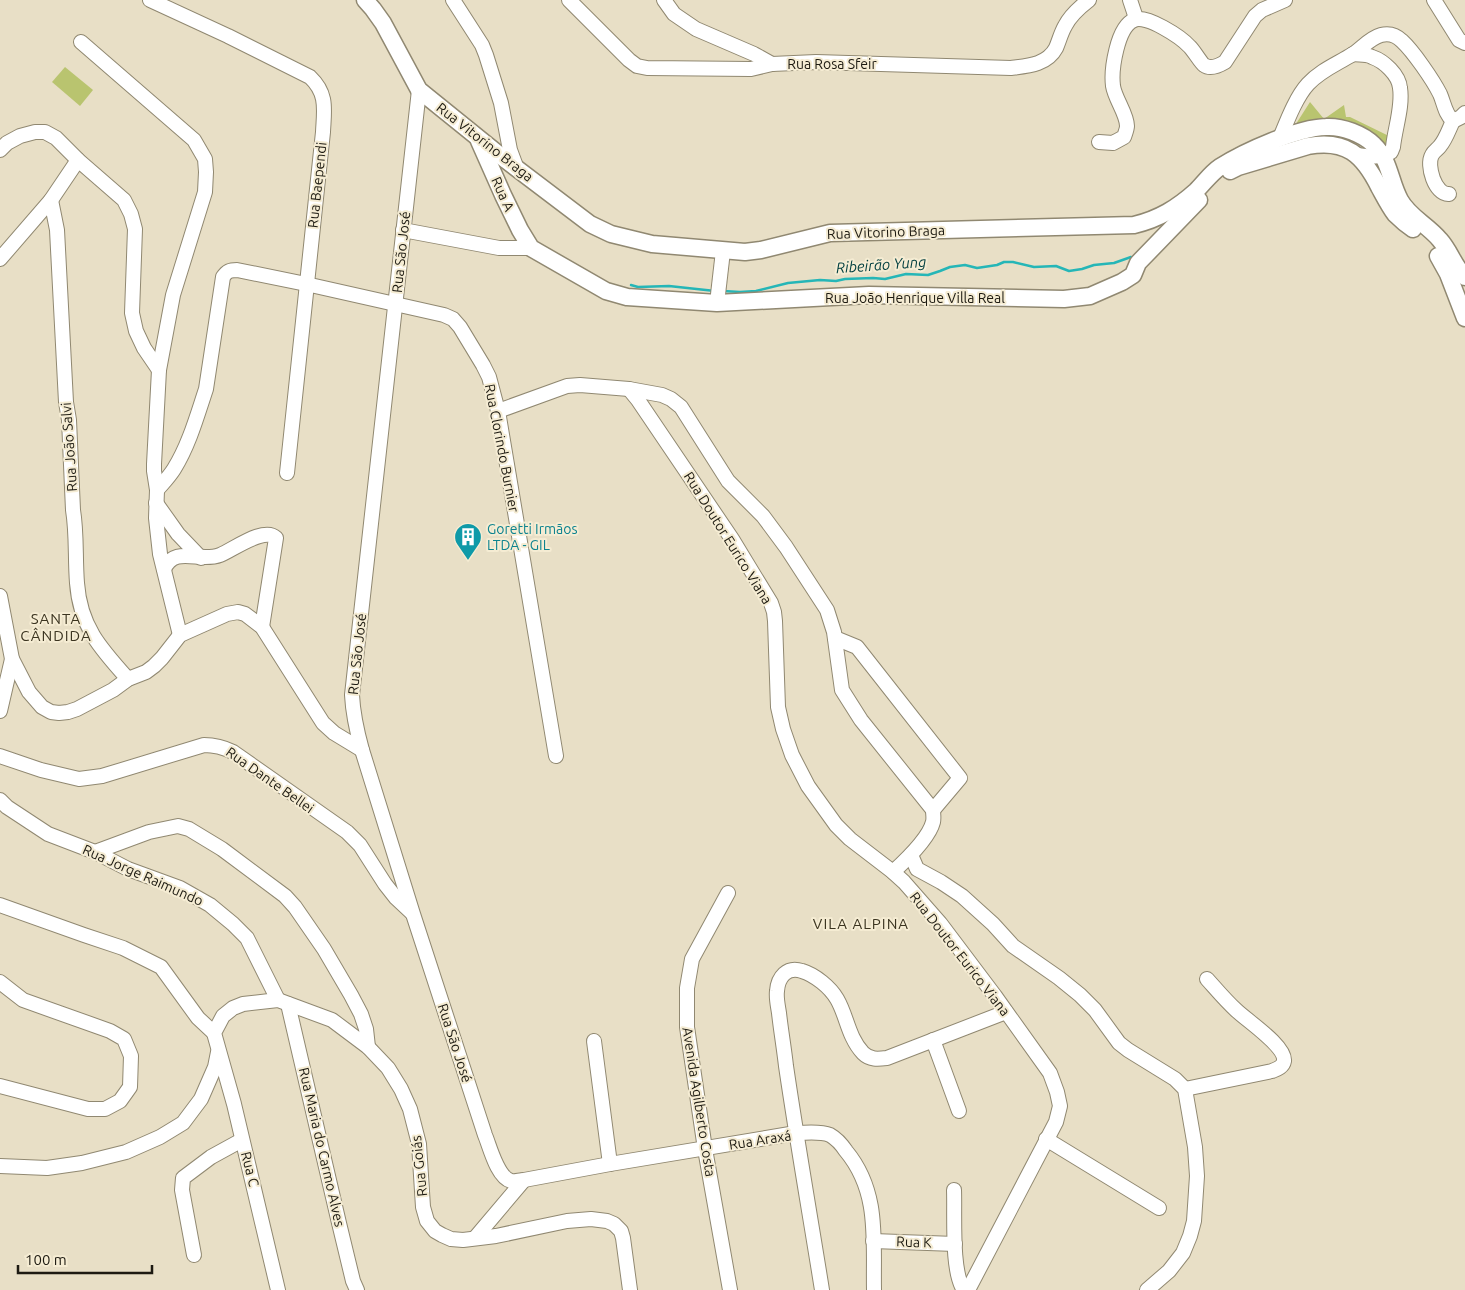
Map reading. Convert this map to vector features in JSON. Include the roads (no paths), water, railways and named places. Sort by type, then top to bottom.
[{"type":"main road","name":"Rua Vitorino Braga","points":[[364,0],[383,23],[419,90],[512,165],[590,224],[611,234],[652,244],[745,252],[761,250],[830,233],[1134,225],[1167,214],[1178,207],[1218,168],[1236,157],[1280,138],[1316,128],[1328,127],[1345,130],[1361,136],[1374,144],[1388,165],[1400,200],[1410,213],[1438,238],[1465,277]]},
{"type":"main road","name":"Rua A","points":[[484,143],[493,171],[520,230],[531,248]]},
{"type":"main road","name":"Rua João Henrique Villa Real","points":[[531,248],[606,291],[627,297],[718,294],[869,295],[1052,300],[1090,296],[1133,275],[1138,263],[1222,176],[1238,167],[1317,144],[1331,144],[1358,155]]},
{"type":"main road","points":[[1358,155],[1370,170],[1396,214],[1431,244],[1438,254],[1465,318]]},
{"type":"street","name":"Rua Baependi","points":[[150,0],[310,77],[322,91],[325,102],[323,132],[287,473]]},
{"type":"street","points":[[453,0],[482,45],[501,103],[512,165],[493,171]]},
{"type":"street","name":"Rua Rosa Sfeir","points":[[569,0],[637,66],[647,68],[751,69],[772,64],[816,62],[1010,68],[1034,64],[1050,57],[1056,48],[1065,25],[1075,12],[1089,0]]},
{"type":"street","points":[[664,0],[674,14],[696,29],[754,54],[772,64]]},
{"type":"street","points":[[1130,0],[1136,18]]},
{"type":"street","points":[[1099,142],[1113,143],[1124,137],[1127,126],[1114,93],[1112,73],[1118,43],[1124,28],[1129,22],[1136,18],[1143,18],[1183,40],[1191,47],[1204,65],[1210,67],[1218,66],[1225,62],[1255,16],[1262,10],[1285,0]]},
{"type":"street","points":[[1434,0],[1460,40],[1465,43]]},
{"type":"street","points":[[1280,138],[1288,116],[1308,85],[1323,71],[1381,35],[1392,34],[1407,47],[1434,82],[1453,121]]},
{"type":"street","points":[[81,42],[194,140],[205,159],[205,192],[173,295],[159,370],[154,471],[160,554],[180,635]]},
{"type":"street","points":[[1353,54],[1371,56],[1389,68],[1400,86],[1401,98],[1393,147],[1390,152],[1382,156],[1358,155]]},
{"type":"street","name":"Rua São José","points":[[419,90],[352,695],[355,726],[362,750],[485,1135],[497,1168],[511,1181],[524,1180]]},
{"type":"street","points":[[1449,194],[1439,191],[1434,180],[1430,161],[1432,154],[1440,147],[1453,121],[1465,113]]},
{"type":"street","points":[[0,150],[7,143],[20,136],[35,132],[45,132],[56,138],[124,200],[131,214],[135,229],[132,312],[136,331],[144,348],[159,370]]},
{"type":"street","points":[[484,143],[499,149],[508,144]]},
{"type":"street","points":[[0,259],[51,200],[78,160]]},
{"type":"street","name":"Rua João Salvi","points":[[51,200],[57,230],[66,402],[69,420],[80,606],[88,629],[102,650],[128,679]]},
{"type":"street","name":"Rua João Henrique Villa Real","points":[[403,230],[499,248],[531,248]]},
{"type":"street","points":[[510,248],[520,230]]},
{"type":"street","points":[[718,294],[723,251]]},
{"type":"street","name":"Rua Clorindo Burnier","points":[[156,497],[184,451],[206,389],[223,277],[226,272],[237,270],[306,284],[444,315],[453,319],[483,364],[489,377],[498,411],[556,756]]},
{"type":"street","points":[[498,411],[567,386],[580,385],[662,395],[681,407],[728,481],[763,516],[792,555],[827,610],[834,638],[842,690],[861,720],[933,810],[933,822],[911,855],[893,872]]},
{"type":"street","name":"Rua Doutor Eurico Viana","points":[[629,390],[638,400],[732,539],[771,603],[775,621],[776,686],[781,722],[792,755],[808,786],[836,825],[850,839],[904,882],[940,923],[1050,1073],[1060,1106],[1056,1122],[968,1290]]},
{"type":"street","points":[[156,497],[178,534],[200,558]]},
{"type":"street","points":[[164,569],[167,563],[174,557],[209,558],[218,556],[254,537],[274,535],[276,538],[262,627]]},
{"type":"street","points":[[0,596],[12,659],[29,692],[42,707],[51,712],[59,714],[77,709],[113,690],[128,679],[146,672],[154,666],[180,635],[227,614],[238,612],[245,614],[262,627],[323,723],[334,733],[362,750]]},
{"type":"street","points":[[834,638],[857,647],[960,778],[933,810]]},
{"type":"street","points":[[0,711],[12,659]]},
{"type":"street","name":"Rua Dante Bellei","points":[[0,756],[41,770],[79,779],[102,776],[204,746],[216,745],[223,747],[233,752],[347,832],[360,845],[396,898],[413,914]]},
{"type":"street","name":"Rua Jorge Raimundo","points":[[0,800],[7,807],[48,834],[94,852],[128,869],[180,888],[210,905],[247,938],[283,1002]]},
{"type":"street","points":[[94,852],[149,832],[178,826],[189,828],[222,849],[285,896],[295,907],[324,950],[361,1014],[366,1029],[368,1047]]},
{"type":"street","points":[[911,855],[917,869],[962,896],[1013,946],[1080,995],[1128,1050],[1175,1079],[1185,1089],[1197,1176],[1194,1221],[1183,1253],[1169,1271],[1147,1290]]},
{"type":"street","points":[[904,882],[917,869]]},
{"type":"street","name":"Avenida Agilberto Costa","points":[[728,893],[692,959],[687,988],[687,1027],[730,1290]]},
{"type":"street","points":[[0,905],[84,936],[123,948],[161,967],[198,1018],[214,1033],[218,1050],[215,1067],[201,1099],[183,1123],[160,1137],[126,1152],[82,1163],[47,1168],[0,1166]]},
{"type":"street","points":[[822,1290],[779,1018],[777,990],[781,977],[788,971],[796,969],[816,978],[830,990],[837,999],[854,1042],[864,1055],[871,1059],[887,1058],[1006,1012]]},
{"type":"street","points":[[1185,1089],[1272,1071],[1282,1066],[1284,1062],[1280,1050],[1265,1033],[1236,1010],[1207,978]]},
{"type":"street","points":[[0,982],[23,1000],[110,1031],[124,1039],[131,1056],[130,1087],[120,1101],[105,1109],[88,1109],[0,1086]]},
{"type":"street","name":"Rua Goiás","points":[[214,1033],[223,1016],[233,1008],[243,1004],[283,1002],[332,1020],[368,1047],[388,1068],[401,1089],[410,1109],[419,1144],[423,1206],[427,1221],[435,1231],[451,1239],[463,1240],[496,1236],[567,1220],[591,1219],[607,1221],[614,1224],[623,1238],[630,1290]]},
{"type":"street","name":"Rua Maria do Carmo Alves","points":[[283,1002],[357,1290]]},
{"type":"street","points":[[933,1040],[959,1111]]},
{"type":"street","points":[[594,1041],[610,1164]]},
{"type":"street","name":"Rua C","points":[[218,1050],[234,1104],[278,1290]]},
{"type":"street","name":"Rua Araxá","points":[[524,1180],[796,1133],[822,1133],[838,1141],[857,1164],[868,1189],[871,1204],[874,1290]]},
{"type":"street","points":[[1046,1139],[1159,1208]]},
{"type":"street","points":[[194,1255],[182,1190],[183,1178],[211,1157],[242,1140]]},
{"type":"street","points":[[475,1238],[524,1180]]},
{"type":"street","points":[[954,1190],[956,1267],[960,1285],[964,1290]]},
{"type":"street","name":"Rua K","points":[[873,1241],[955,1244]]},
{"type":"waterway","name":"Ribeirão Yung","points":[[723,291],[756,291],[788,283],[820,280],[885,279],[906,274],[928,275],[950,267],[965,265],[977,268],[1004,262],[1034,267],[1056,266],[1069,271],[1094,265],[1114,263],[1131,257]]},
{"type":"waterway","name":"Ribeirão Yung","points":[[631,285],[638,287],[669,286],[715,291]]},
{"type":"place","name":"Goretti Irmãos LTDA - GIL","points":[[468,561]]},
{"type":"district","name":"SANTA CÂNDIDA","points":[[56,628]]},
{"type":"district","name":"VILA ALPINA","points":[[861,924]]}]
